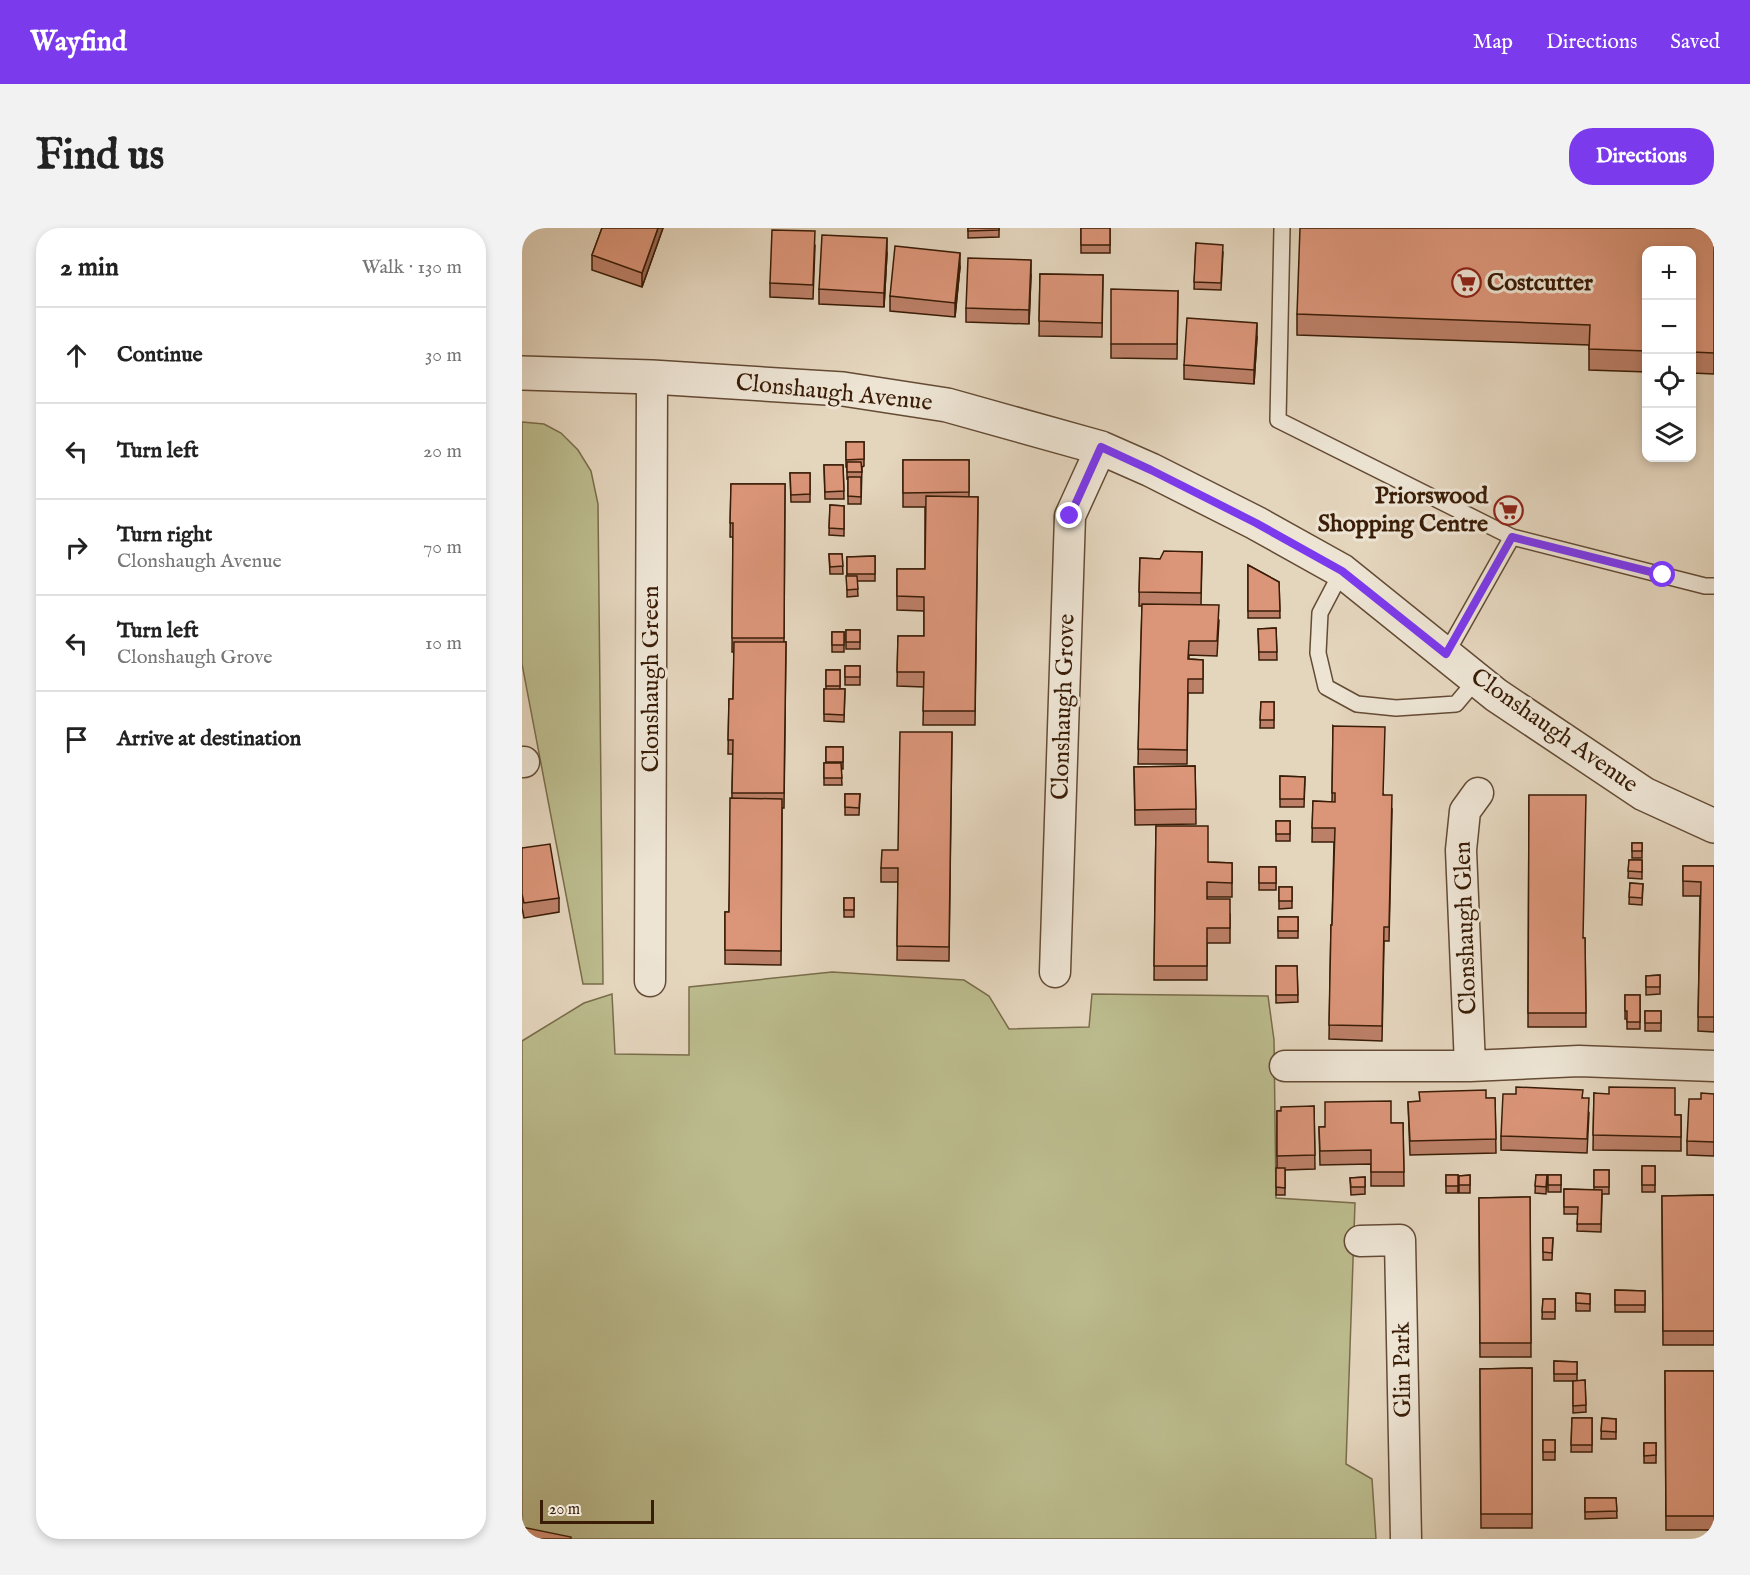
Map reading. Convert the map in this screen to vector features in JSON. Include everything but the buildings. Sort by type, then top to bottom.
[{"type":"street","name":"Clonshaugh Avenue","points":[[522,373],[652,377],[843,389],[947,405],[1101,447],[1256,523],[1342,571],[1496,695],[1644,794],[1714,826]]},
{"type":"street","name":"Clonshaugh Green","points":[[650,981],[652,377]]},
{"type":"street","name":"Clonshaugh Grove","points":[[1054,972],[1070,516],[1101,447]]},
{"type":"street","name":"Clonshaugh Glen","points":[[1470,1066],[1461,850],[1465,811],[1478,793]]},
{"type":"street","points":[[1285,1066],[1470,1066],[1579,1061],[1714,1066]]},
{"type":"street","name":"Glin Park","points":[[1360,1241],[1400,1240],[1406,1539]]},
{"type":"lane","points":[[1282,228],[1278,420],[1512,537],[1705,586],[1714,586]]},
{"type":"lane","points":[[1446,654],[1512,537]]},
{"type":"lane","points":[[1342,571],[1320,614],[1318,652],[1326,687],[1357,704],[1396,708],[1456,704],[1477,679]]},
{"type":"green space","points":[[522,422],[544,424],[561,433],[578,450],[591,471],[598,504],[603,984],[583,984],[522,664]]},
{"type":"green space","points":[[832,972],[964,980],[989,996],[1009,1029],[1089,1027],[1092,994],[1268,996],[1274,1040],[1276,1198],[1355,1203],[1346,1464],[1372,1479],[1376,1539],[547,1539],[522,1534],[522,1041],[584,1003],[612,994],[615,1054],[689,1055],[689,987]]},
{"type":"place","name":"Costcutter","points":[[1466,283]]},
{"type":"place","name":"Priorswood Shopping Centre","points":[[1509,510]]},
{"type":"route","points":[[1070,516],[1101,447],[1256,523],[1342,571],[1446,654],[1512,537],[1663,575]]}]
